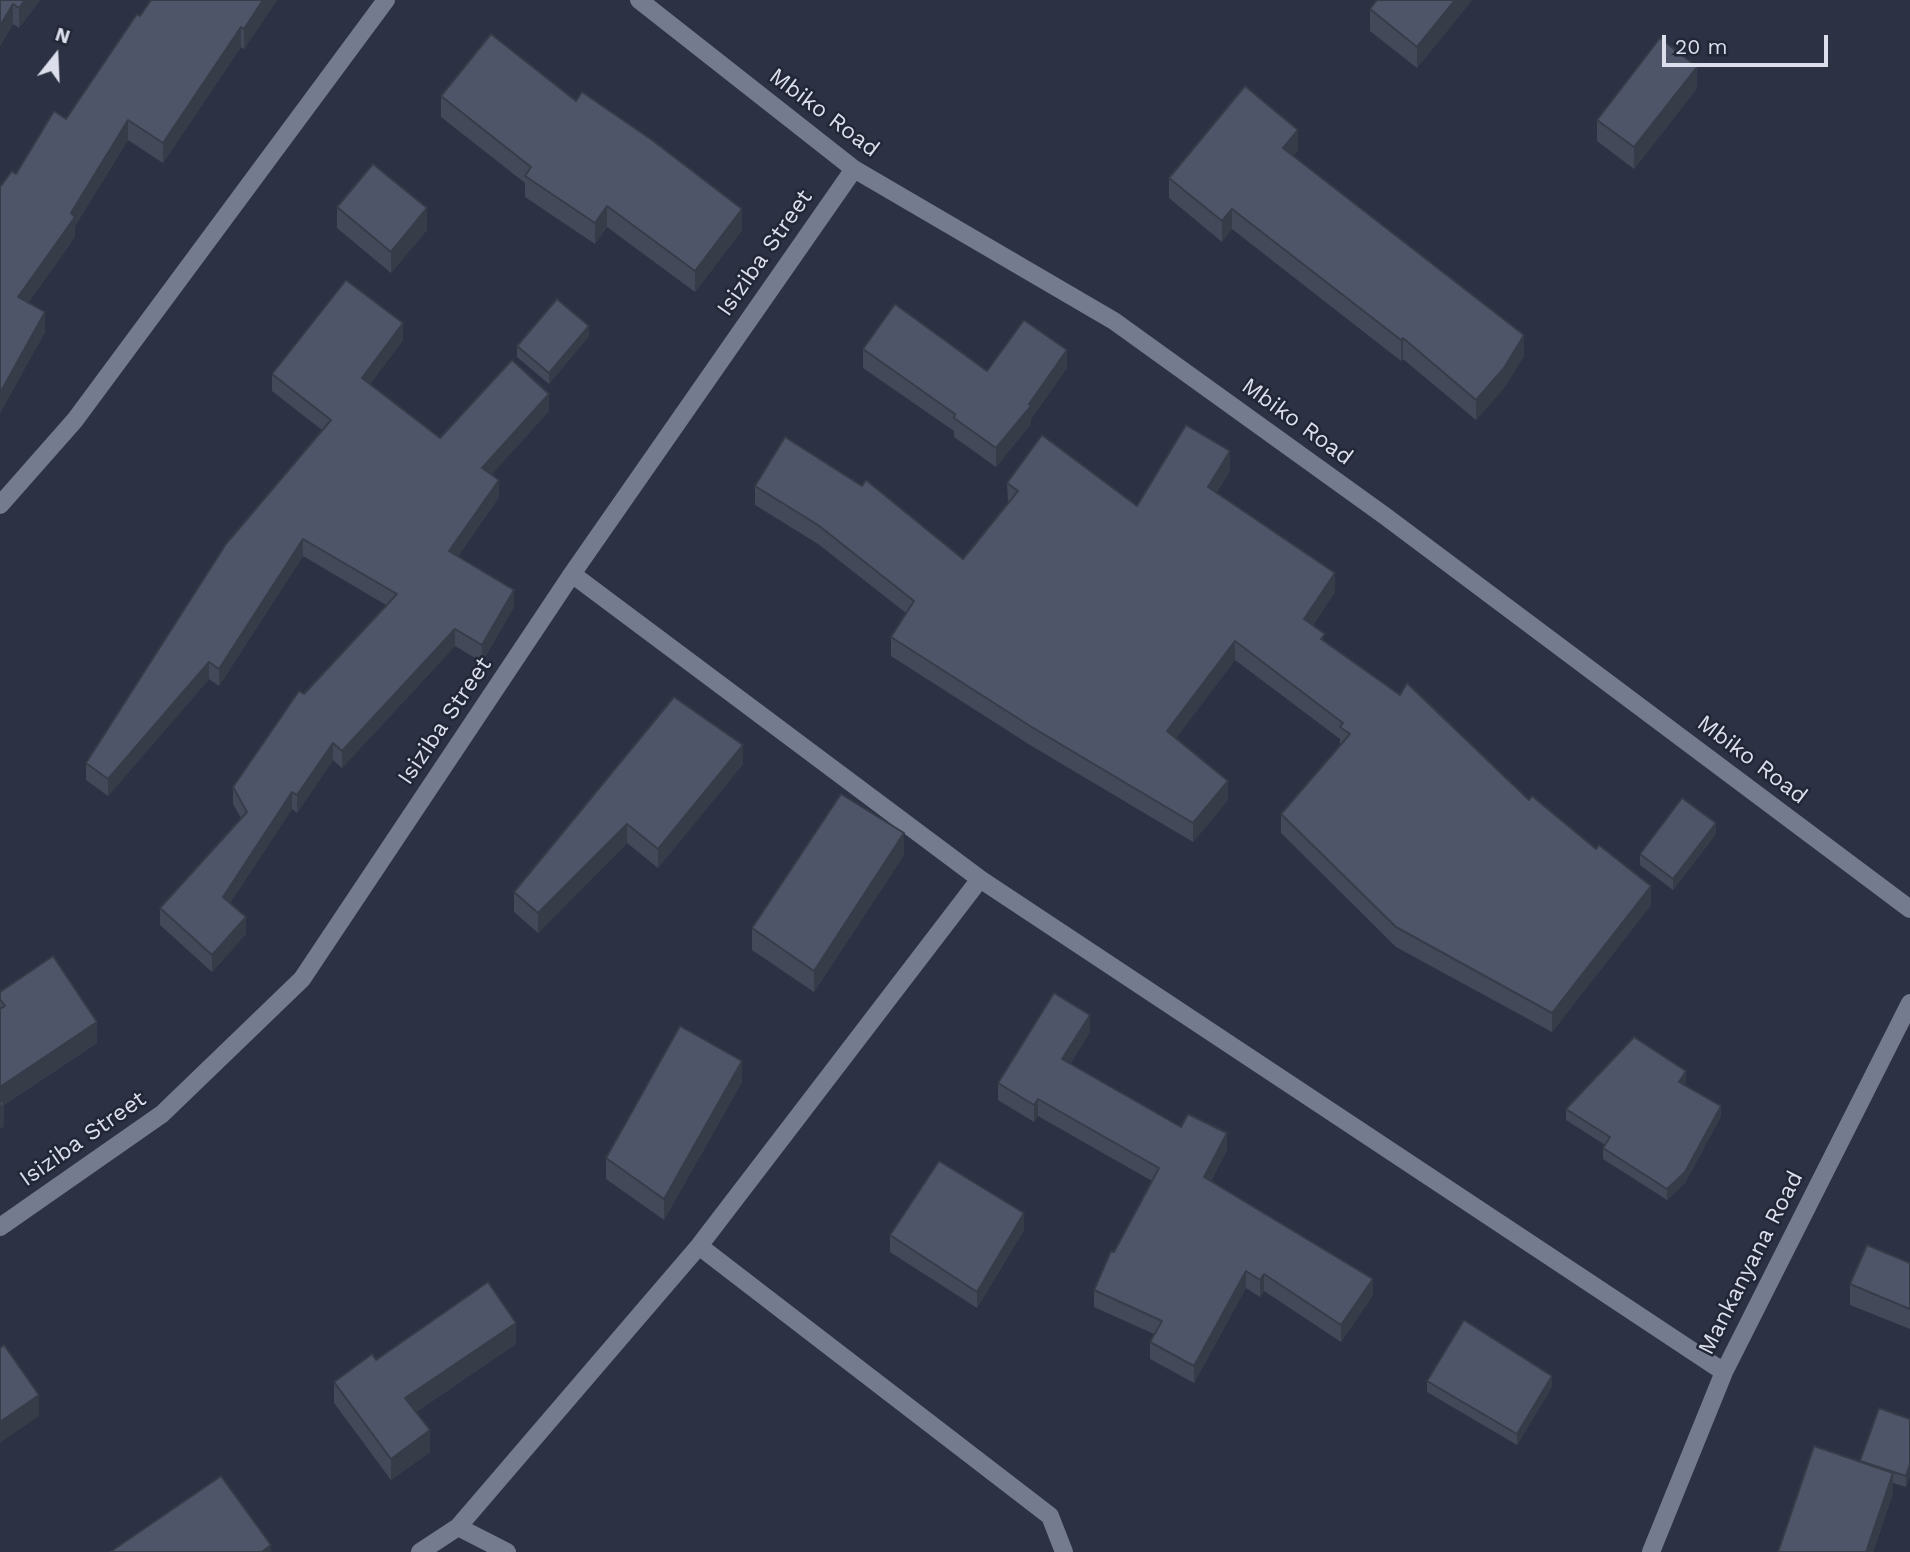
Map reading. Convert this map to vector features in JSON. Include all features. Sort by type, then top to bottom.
[{"type":"street","points":[[0,505],[75,420],[386,0]]},
{"type":"street","name":"Mbiko Road","points":[[639,0],[853,169],[1114,321],[1385,516],[1910,909]]},
{"type":"street","name":"Isiziba Street","points":[[0,1227],[162,1114],[302,979],[572,573],[853,169]]},
{"type":"street","points":[[572,573],[980,878],[1724,1371]]},
{"type":"street","points":[[420,1552],[458,1527],[699,1246],[980,878]]},
{"type":"street","name":"Mankanyana Road","points":[[1651,1552],[1724,1371],[1910,1003]]},
{"type":"street","points":[[699,1246],[1050,1516],[1064,1552]]},
{"type":"street","points":[[458,1527],[507,1552]]},
{"type":"building","points":[[0,0],[25,0],[19,8],[13,4],[0,26]]},
{"type":"building","points":[[151,0],[263,0],[244,29],[241,27],[163,143],[128,120],[71,213],[75,217],[18,297],[45,312],[0,393],[0,187],[12,171],[16,174],[54,111],[66,119],[137,14],[140,16]]},
{"type":"building","points":[[1377,0],[1455,0],[1417,47],[1370,9]]},
{"type":"building","points":[[491,34],[576,101],[582,92],[652,140],[742,209],[695,271],[607,206],[595,223],[525,176],[531,167],[441,96]]},
{"type":"building","points":[[1660,38],[1697,67],[1634,147],[1597,120]]},
{"type":"building","points":[[1245,86],[1298,130],[1283,148],[1524,335],[1504,368],[1476,400],[1403,338],[1401,340],[1232,209],[1222,221],[1169,178]]},
{"type":"building","points":[[373,164],[427,208],[391,252],[337,207]]},
{"type":"building","points":[[346,280],[403,323],[362,378],[440,438],[512,360],[549,394],[482,468],[499,480],[449,551],[514,590],[482,645],[455,629],[342,751],[333,743],[297,795],[292,792],[223,897],[246,917],[212,955],[160,908],[247,812],[233,787],[299,691],[304,694],[397,594],[303,539],[219,669],[209,662],[108,779],[86,763],[226,544],[331,420],[272,374]]},
{"type":"building","points":[[557,299],[589,326],[549,373],[517,346]]},
{"type":"building","points":[[895,304],[987,371],[1024,320],[1067,350],[1029,404],[1031,406],[996,448],[954,418],[955,414],[863,349]]},
{"type":"building","points":[[1186,425],[1230,451],[1208,487],[1335,573],[1304,619],[1325,634],[1321,639],[1400,695],[1407,683],[1529,800],[1532,796],[1596,849],[1599,845],[1651,886],[1552,1013],[1396,927],[1281,814],[1350,734],[1340,727],[1343,723],[1235,641],[1167,731],[1228,781],[1193,823],[1030,726],[891,637],[914,601],[818,525],[755,486],[785,437],[862,486],[866,480],[963,559],[1018,491],[1007,483],[1042,435],[1137,506]]},
{"type":"building","points":[[674,697],[743,745],[658,849],[627,824],[538,913],[514,892]]},
{"type":"building","points":[[841,794],[904,833],[814,971],[752,928]]},
{"type":"building","points":[[1682,798],[1716,823],[1673,879],[1640,854]]},
{"type":"building","points":[[53,956],[97,1022],[0,1087],[0,1009],[5,1006],[0,999],[0,992]]},
{"type":"building","points":[[1054,993],[1090,1015],[1062,1059],[1181,1127],[1188,1114],[1227,1133],[1204,1177],[1373,1279],[1341,1325],[1264,1274],[1260,1280],[1246,1271],[1194,1366],[1150,1342],[1162,1321],[1094,1290],[1111,1251],[1114,1252],[1159,1168],[1038,1099],[1034,1105],[998,1083]]},
{"type":"building","points":[[680,1026],[742,1061],[664,1199],[606,1158]]},
{"type":"building","points":[[1634,1037],[1686,1071],[1679,1082],[1721,1106],[1685,1172],[1667,1189],[1603,1148],[1610,1137],[1566,1109]]},
{"type":"building","points":[[939,1161],[1024,1213],[977,1292],[890,1235]]},
{"type":"building","points":[[1867,1245],[1910,1263],[1910,1309],[1850,1284]]},
{"type":"building","points":[[488,1282],[516,1323],[405,1398],[430,1430],[391,1459],[334,1382],[372,1354],[376,1360]]},
{"type":"building","points":[[1464,1320],[1552,1376],[1517,1434],[1427,1381]]},
{"type":"building","points":[[4,1345],[39,1395],[0,1422],[0,1348]]},
{"type":"building","points":[[1879,1408],[1910,1419],[1910,1464],[1906,1476],[1860,1461]]},
{"type":"building","points":[[1814,1446],[1893,1473],[1866,1552],[1778,1552]]},
{"type":"building","points":[[221,1476],[271,1545],[262,1552],[110,1552]]}]
